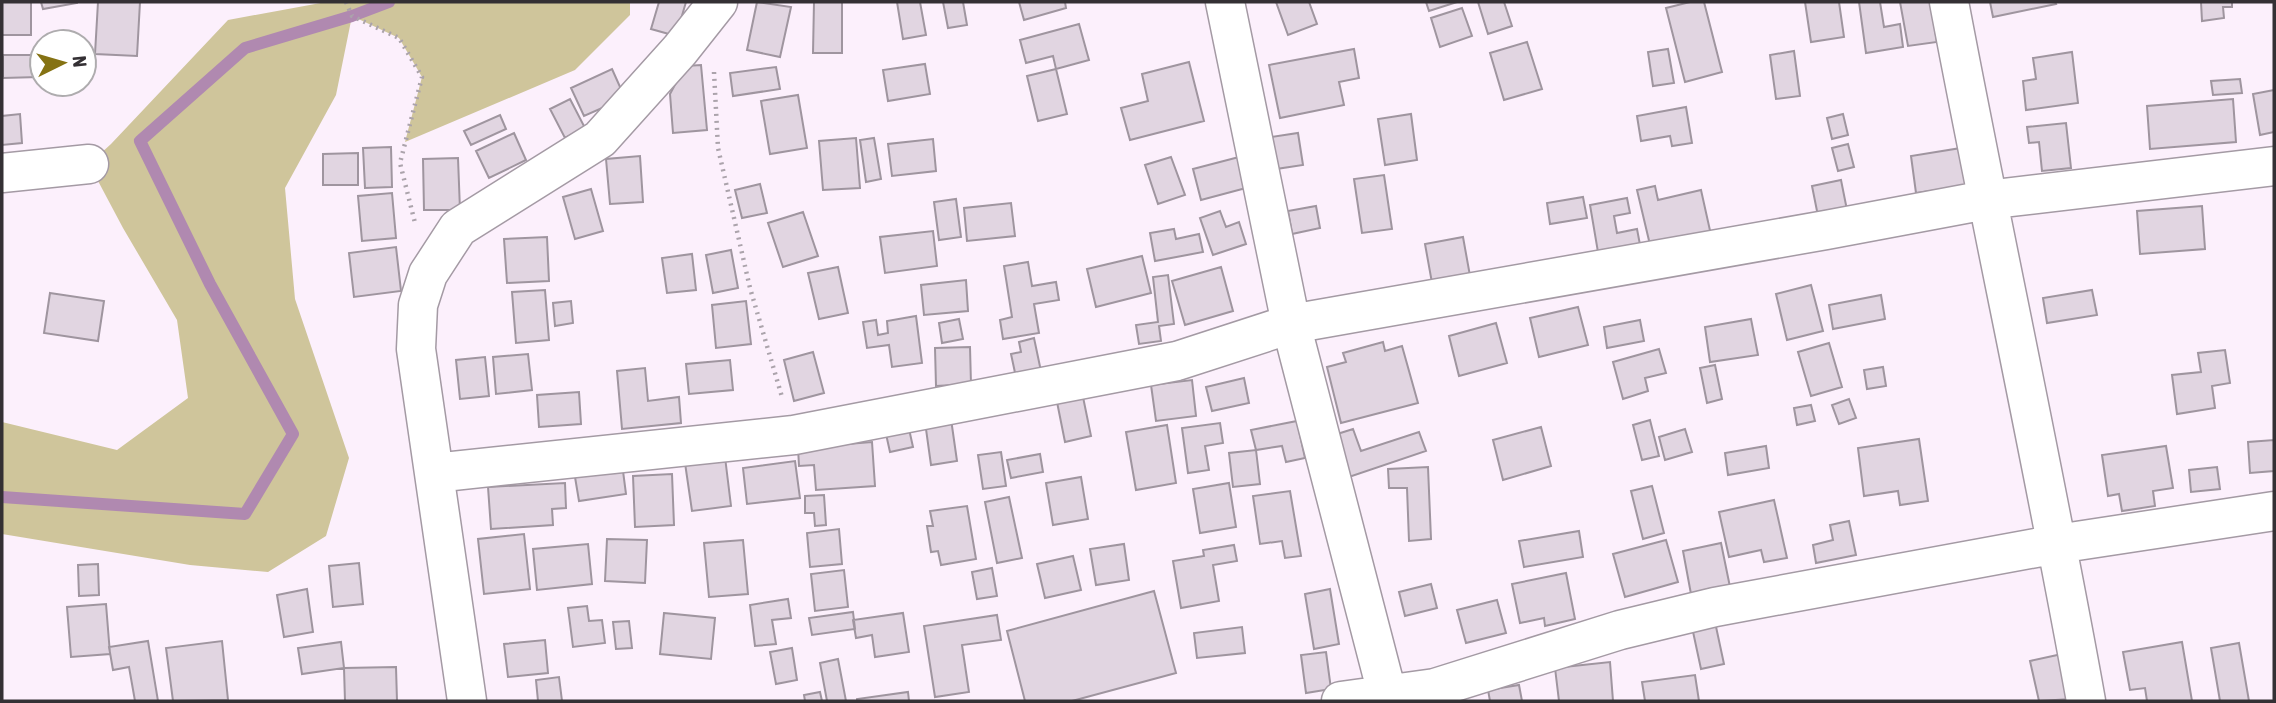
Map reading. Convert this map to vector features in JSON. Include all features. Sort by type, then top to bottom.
[{"type":"street","points":[[1225,2],[1291,324],[1388,697]]},
{"type":"street","points":[[1949,2],[2086,701]]},
{"type":"street","points":[[467,701],[416,349],[418,305],[428,274],[458,228],[600,139],[680,50],[714,7]]},
{"type":"street","points":[[2,173],[89,164]]},
{"type":"street","points":[[433,473],[793,435],[1177,361],[1291,324],[1986,200],[2274,166]]},
{"type":"street","points":[[1341,701],[1388,697],[1435,688],[1620,630],[1715,607],[2057,544],[2274,511]]},
{"type":"path","points":[[346,2],[352,16],[399,38],[422,77],[400,163],[428,274]]},
{"type":"path","points":[[714,7],[718,148],[750,288],[793,435]]},
{"type":"shaded area","points":[[326,2],[630,2],[630,15],[575,70],[405,142],[422,77],[399,38],[352,16],[336,95],[285,188],[295,299],[349,458],[326,536],[268,572],[190,565],[2,534],[2,422],[117,450],[188,398],[177,320],[89,164],[228,20]]},
{"type":"building","points":[[2,2],[31,2],[31,28],[28,28],[28,35],[2,35]]},
{"type":"building","points":[[41,2],[77,2],[77,3],[43,9]]},
{"type":"building","points":[[98,2],[140,2],[137,56],[98,54]]},
{"type":"building","points":[[659,2],[686,2],[676,36],[651,29]]},
{"type":"building","points":[[757,2],[791,7],[780,57],[747,50]]},
{"type":"building","points":[[814,2],[842,2],[842,53],[813,53]]},
{"type":"building","points":[[897,2],[920,2],[926,35],[903,39]]},
{"type":"building","points":[[943,2],[963,2],[967,25],[948,28]]},
{"type":"building","points":[[1019,2],[1065,2],[1066,8],[1024,20]]},
{"type":"building","points":[[1276,2],[1309,2],[1317,24],[1288,35]]},
{"type":"building","points":[[1426,2],[1457,2],[1429,11]]},
{"type":"building","points":[[1478,2],[1504,2],[1512,26],[1488,34]]},
{"type":"building","points":[[1690,2],[1704,2],[1722,72],[1685,82],[1666,8]]},
{"type":"building","points":[[1805,2],[1839,2],[1844,37],[1811,42]]},
{"type":"building","points":[[1859,2],[1880,2],[1884,27],[1900,24],[1903,47],[1866,53]]},
{"type":"building","points":[[1900,2],[1931,2],[1937,42],[1908,46]]},
{"type":"building","points":[[1990,2],[2055,2],[2056,4],[1993,17]]},
{"type":"building","points":[[2201,2],[2232,2],[2232,7],[2223,7],[2224,18],[2202,21]]},
{"type":"building","points":[[1462,8],[1472,36],[1440,47],[1431,18]]},
{"type":"building","points":[[1079,24],[1089,60],[1056,69],[1053,56],[1026,63],[1020,40]]},
{"type":"building","points":[[1527,42],[1542,89],[1504,100],[1490,53]]},
{"type":"building","points":[[1354,49],[1359,78],[1339,82],[1344,105],[1280,118],[1269,65]]},
{"type":"building","points":[[1668,49],[1674,83],[1653,86],[1648,52]]},
{"type":"building","points":[[1794,51],[1800,96],[1776,99],[1770,55]]},
{"type":"building","points":[[2072,52],[2078,103],[2026,110],[2023,81],[2036,79],[2033,58]]},
{"type":"building","points":[[3,55],[28,55],[28,77],[3,78]]},
{"type":"building","points":[[1189,62],[1204,121],[1130,140],[1121,108],[1148,101],[1142,74]]},
{"type":"building","points":[[925,64],[930,94],[888,101],[883,70]]},
{"type":"building","points":[[701,65],[707,130],[673,133],[670,94],[685,66]]},
{"type":"building","points":[[776,67],[780,89],[733,96],[730,73]]},
{"type":"building","points":[[612,69],[625,98],[584,116],[571,88]]},
{"type":"building","points":[[1056,69],[1067,114],[1038,121],[1027,76]]},
{"type":"building","points":[[2240,79],[2242,93],[2213,95],[2211,81]]},
{"type":"building","points":[[2274,90],[2274,132],[2260,135],[2253,94]]},
{"type":"building","points":[[798,95],[807,148],[770,154],[761,101]]},
{"type":"building","points":[[570,99],[585,128],[565,138],[550,109]]},
{"type":"building","points":[[2233,99],[2236,142],[2150,149],[2147,106]]},
{"type":"building","points":[[1686,107],[1692,143],[1672,146],[1670,136],[1641,141],[1637,116]]},
{"type":"building","points":[[20,114],[22,143],[2,145],[2,116]]},
{"type":"building","points":[[1411,114],[1417,160],[1385,165],[1378,119]]},
{"type":"building","points":[[1843,114],[1848,135],[1832,139],[1827,118]]},
{"type":"building","points":[[500,115],[506,129],[471,145],[464,131]]},
{"type":"building","points":[[2066,123],[2071,168],[2042,171],[2039,142],[2029,143],[2027,127]]},
{"type":"building","points":[[514,133],[526,160],[489,178],[476,151]]},
{"type":"building","points":[[1298,133],[1303,165],[1276,169],[1271,137]]},
{"type":"building","points":[[856,138],[860,188],[823,190],[819,141]]},
{"type":"building","points":[[874,138],[881,179],[866,182],[860,140]]},
{"type":"building","points":[[933,139],[936,171],[892,176],[888,144]]},
{"type":"building","points":[[1848,144],[1854,167],[1838,171],[1832,148]]},
{"type":"building","points":[[391,147],[392,187],[365,188],[363,148]]},
{"type":"building","points":[[1961,148],[1967,186],[1916,193],[1911,156]]},
{"type":"building","points":[[358,153],[358,185],[323,185],[323,154]]},
{"type":"building","points":[[640,156],[643,202],[610,204],[606,159]]},
{"type":"building","points":[[1171,157],[1185,195],[1158,204],[1145,165]]},
{"type":"building","points":[[1239,157],[1246,188],[1201,200],[1193,169]]},
{"type":"building","points":[[458,158],[460,210],[424,210],[423,159]]},
{"type":"building","points":[[1384,175],[1392,229],[1362,233],[1354,179]]},
{"type":"building","points":[[1841,180],[1847,210],[1818,216],[1812,186]]},
{"type":"building","points":[[760,184],[767,213],[742,218],[735,190]]},
{"type":"building","points":[[1655,186],[1658,200],[1701,190],[1711,235],[1651,249],[1637,190]]},
{"type":"building","points":[[591,189],[603,231],[575,239],[563,197]]},
{"type":"building","points":[[392,193],[396,238],[362,241],[358,196]]},
{"type":"building","points":[[1583,197],[1587,218],[1550,224],[1547,203]]},
{"type":"building","points":[[1627,198],[1630,213],[1614,216],[1617,233],[1637,229],[1641,250],[1599,258],[1590,205]]},
{"type":"building","points":[[956,199],[961,237],[939,240],[934,202]]},
{"type":"building","points":[[1011,203],[1015,236],[967,241],[964,208]]},
{"type":"building","points":[[1316,206],[1320,228],[1292,234],[1288,211]]},
{"type":"building","points":[[2202,206],[2205,249],[2140,254],[2137,211]]},
{"type":"building","points":[[1220,211],[1226,227],[1239,222],[1246,244],[1213,255],[1200,218]]},
{"type":"building","points":[[803,212],[818,256],[783,267],[768,223]]},
{"type":"building","points":[[1174,229],[1176,239],[1199,234],[1203,252],[1155,261],[1150,233]]},
{"type":"building","points":[[933,231],[937,266],[885,273],[880,237]]},
{"type":"building","points":[[547,237],[549,281],[507,283],[504,239]]},
{"type":"building","points":[[1463,237],[1472,287],[1434,294],[1425,244]]},
{"type":"building","points":[[396,247],[401,291],[354,297],[349,253]]},
{"type":"building","points":[[731,250],[738,288],[713,293],[706,255]]},
{"type":"building","points":[[692,254],[696,290],[667,293],[662,258]]},
{"type":"building","points":[[1142,256],[1151,293],[1096,307],[1087,269]]},
{"type":"building","points":[[1028,262],[1032,286],[1056,282],[1059,300],[1034,304],[1039,333],[1003,339],[1000,320],[1012,317],[1004,266]]},
{"type":"building","points":[[838,267],[848,313],[819,319],[808,273]]},
{"type":"building","points":[[1221,267],[1233,311],[1185,325],[1172,281]]},
{"type":"building","points":[[1168,275],[1174,324],[1159,326],[1161,341],[1139,344],[1136,325],[1158,322],[1153,277]]},
{"type":"building","points":[[966,280],[968,311],[924,315],[921,285]]},
{"type":"building","points":[[1811,285],[1823,331],[1787,340],[1776,294]]},
{"type":"building","points":[[545,290],[549,340],[516,343],[512,292]]},
{"type":"building","points":[[2092,290],[2097,315],[2047,323],[2043,298]]},
{"type":"building","points":[[50,293],[104,301],[98,341],[44,333]]},
{"type":"building","points":[[1881,295],[1885,319],[1833,329],[1829,305]]},
{"type":"building","points":[[571,301],[573,323],[555,326],[553,303]]},
{"type":"building","points":[[746,301],[751,344],[716,348],[712,305]]},
{"type":"building","points":[[1578,307],[1588,345],[1539,357],[1530,318]]},
{"type":"building","points":[[916,316],[922,363],[892,367],[889,345],[867,348],[863,322],[876,320],[878,335],[888,333],[887,321]]},
{"type":"building","points":[[959,319],[963,339],[942,343],[939,323]]},
{"type":"building","points":[[1751,319],[1758,355],[1710,362],[1705,327]]},
{"type":"building","points":[[1640,320],[1644,341],[1607,348],[1604,327]]},
{"type":"building","points":[[1496,323],[1507,363],[1459,376],[1449,336]]},
{"type":"building","points":[[1034,338],[1042,376],[1017,382],[1011,354],[1021,352],[1019,342]]},
{"type":"building","points":[[1383,342],[1385,351],[1402,346],[1418,403],[1341,423],[1327,367],[1346,362],[1343,353]]},
{"type":"building","points":[[1829,343],[1842,387],[1811,396],[1798,352]]},
{"type":"building","points":[[970,347],[971,384],[936,386],[935,348]]},
{"type":"building","points":[[1659,349],[1666,373],[1645,378],[1648,391],[1623,399],[1613,362]]},
{"type":"building","points":[[2225,350],[2230,383],[2212,386],[2215,408],[2177,414],[2172,375],[2201,372],[2198,353]]},
{"type":"building","points":[[813,352],[824,393],[794,401],[784,360]]},
{"type":"building","points":[[528,354],[532,390],[496,394],[493,357]]},
{"type":"building","points":[[485,357],[489,396],[460,399],[456,360]]},
{"type":"building","points":[[730,360],[733,390],[689,394],[686,364]]},
{"type":"building","points":[[1715,365],[1722,399],[1707,403],[1700,368]]},
{"type":"building","points":[[1883,367],[1886,386],[1867,389],[1864,370]]},
{"type":"building","points":[[645,368],[648,401],[679,397],[681,423],[622,429],[617,371]]},
{"type":"building","points":[[1244,378],[1249,403],[1212,411],[1206,387]]},
{"type":"building","points":[[1192,380],[1196,416],[1156,421],[1151,385]]},
{"type":"building","points":[[579,392],[581,424],[539,427],[537,395]]},
{"type":"building","points":[[1083,397],[1091,436],[1065,442],[1057,402]]},
{"type":"building","points":[[1849,399],[1856,418],[1839,424],[1832,405]]},
{"type":"building","points":[[1811,405],[1815,421],[1797,425],[1794,408]]},
{"type":"building","points":[[951,419],[957,461],[931,465],[925,422]]},
{"type":"building","points":[[1650,420],[1659,456],[1642,460],[1633,425]]},
{"type":"building","points":[[1297,421],[1305,458],[1286,462],[1282,446],[1256,450],[1251,430]]},
{"type":"building","points":[[1220,423],[1223,443],[1205,446],[1209,470],[1188,473],[1182,428]]},
{"type":"building","points":[[1167,425],[1176,483],[1136,490],[1126,432]]},
{"type":"building","points":[[1541,427],[1551,466],[1503,480],[1493,440]]},
{"type":"building","points":[[909,429],[913,447],[890,452],[886,434]]},
{"type":"building","points":[[1353,429],[1361,451],[1419,432],[1426,451],[1346,478],[1331,436]]},
{"type":"building","points":[[1685,429],[1692,452],[1665,460],[1659,437]]},
{"type":"building","points":[[1919,439],[1928,501],[1900,505],[1898,491],[1864,496],[1858,448]]},
{"type":"building","points":[[2274,440],[2274,471],[2250,473],[2248,442]]},
{"type":"building","points":[[872,442],[875,486],[816,490],[814,465],[799,466],[798,448]]},
{"type":"building","points":[[1766,446],[1769,468],[1728,475],[1725,453]]},
{"type":"building","points":[[2166,446],[2173,488],[2153,491],[2155,506],[2122,511],[2119,494],[2108,496],[2102,455]]},
{"type":"building","points":[[1256,450],[1260,484],[1233,487],[1229,453]]},
{"type":"building","points":[[1001,452],[1006,486],[983,489],[978,455]]},
{"type":"building","points":[[1040,454],[1043,472],[1011,478],[1007,460]]},
{"type":"building","points":[[725,457],[731,506],[692,511],[685,463]]},
{"type":"building","points":[[795,461],[800,498],[747,504],[743,468]]},
{"type":"building","points":[[1428,467],[1431,539],[1409,541],[1407,488],[1389,488],[1388,469]]},
{"type":"building","points":[[2217,467],[2220,489],[2191,492],[2189,470]]},
{"type":"building","points":[[623,471],[626,494],[579,501],[575,477]]},
{"type":"building","points":[[672,474],[674,525],[635,527],[633,476]]},
{"type":"building","points":[[1081,477],[1088,519],[1053,525],[1046,483]]},
{"type":"building","points":[[565,483],[566,508],[552,509],[553,525],[491,529],[488,487]]},
{"type":"building","points":[[1229,483],[1236,527],[1200,533],[1193,489]]},
{"type":"building","points":[[1652,486],[1664,533],[1643,539],[1631,491]]},
{"type":"building","points":[[1290,491],[1301,556],[1285,558],[1282,541],[1260,544],[1253,496]]},
{"type":"building","points":[[824,495],[826,525],[815,526],[814,513],[805,513],[805,496]]},
{"type":"building","points":[[1009,497],[1022,558],[997,563],[985,502]]},
{"type":"building","points":[[1774,500],[1787,558],[1764,562],[1761,550],[1729,557],[1719,512]]},
{"type":"building","points":[[967,506],[976,559],[941,565],[938,551],[931,552],[927,526],[933,526],[930,511]]},
{"type":"building","points":[[1849,521],[1856,555],[1816,563],[1813,545],[1833,540],[1830,525]]},
{"type":"building","points":[[839,529],[842,564],[810,567],[807,533]]},
{"type":"building","points":[[1579,531],[1583,557],[1524,567],[1519,541]]},
{"type":"building","points":[[524,534],[530,589],[484,594],[478,539]]},
{"type":"building","points":[[607,539],[647,540],[645,583],[605,581]]},
{"type":"building","points":[[743,540],[748,594],[709,597],[704,543]]},
{"type":"building","points":[[1666,540],[1678,582],[1625,597],[1613,554]]},
{"type":"building","points":[[1721,543],[1730,587],[1691,594],[1683,551]]},
{"type":"building","points":[[588,544],[592,584],[537,590],[533,549]]},
{"type":"building","points":[[1124,544],[1129,580],[1096,585],[1090,549]]},
{"type":"building","points":[[1234,545],[1237,561],[1213,565],[1219,601],[1181,608],[1173,561],[1204,556],[1203,550]]},
{"type":"building","points":[[1073,556],[1081,590],[1045,598],[1037,564]]},
{"type":"building","points":[[359,563],[363,604],[333,607],[329,566]]},
{"type":"building","points":[[98,564],[99,595],[79,596],[78,565]]},
{"type":"building","points":[[992,568],[997,596],[977,599],[972,572]]},
{"type":"building","points":[[844,570],[848,607],[815,611],[811,574]]},
{"type":"building","points":[[1566,573],[1575,619],[1545,626],[1544,618],[1520,623],[1512,584]]},
{"type":"building","points":[[1431,584],[1437,608],[1405,616],[1399,592]]},
{"type":"building","points":[[307,589],[313,632],[284,637],[277,595]]},
{"type":"building","points":[[1330,589],[1339,644],[1314,649],[1305,594]]},
{"type":"building","points":[[1154,591],[1176,673],[1072,701],[1025,701],[1007,631]]},
{"type":"building","points":[[788,599],[791,618],[772,620],[776,644],[755,646],[750,605]]},
{"type":"building","points":[[1497,600],[1506,633],[1466,643],[1457,610]]},
{"type":"building","points":[[106,604],[110,654],[71,657],[67,607]]},
{"type":"building","points":[[587,606],[589,621],[602,620],[605,643],[573,647],[568,608]]},
{"type":"building","points":[[853,612],[855,629],[812,635],[809,618]]},
{"type":"building","points":[[664,613],[715,618],[711,659],[660,654]]},
{"type":"building","points":[[903,613],[909,652],[875,657],[872,635],[856,638],[853,620]]},
{"type":"building","points":[[997,615],[1001,640],[962,645],[969,692],[935,697],[924,626]]},
{"type":"building","points":[[629,621],[632,648],[616,649],[613,622]]},
{"type":"building","points":[[1715,622],[1724,664],[1701,669],[1692,627]]},
{"type":"building","points":[[1242,627],[1245,653],[1197,658],[1194,633]]},
{"type":"building","points":[[545,640],[548,673],[508,677],[504,644]]},
{"type":"building","points":[[148,641],[158,701],[135,701],[129,667],[113,670],[109,647]]},
{"type":"building","points":[[222,641],[228,700],[173,701],[166,648]]},
{"type":"building","points":[[341,642],[344,668],[302,674],[298,648]]},
{"type":"building","points":[[2182,642],[2192,701],[2147,701],[2145,688],[2130,690],[2123,652]]},
{"type":"building","points":[[2239,643],[2249,701],[2220,701],[2211,648]]},
{"type":"building","points":[[792,648],[797,680],[776,684],[770,652]]},
{"type":"building","points":[[1326,652],[1331,689],[1306,693],[1301,655]]},
{"type":"building","points":[[2062,654],[2072,699],[2039,701],[2030,661]]},
{"type":"building","points":[[838,659],[846,701],[827,701],[820,663]]},
{"type":"building","points":[[1610,662],[1613,701],[1559,701],[1555,668]]},
{"type":"building","points":[[396,667],[397,701],[345,701],[344,668]]},
{"type":"building","points":[[1695,675],[1699,701],[1645,701],[1642,682]]},
{"type":"building","points":[[559,677],[562,701],[538,701],[536,680]]},
{"type":"building","points":[[1519,685],[1522,701],[1490,701],[1488,690]]},
{"type":"building","points":[[820,692],[822,701],[805,701],[804,695]]},
{"type":"building","points":[[908,692],[909,701],[857,701],[857,699]]},
{"type":"waterway","points":[[2,497],[245,514],[293,434],[210,284],[140,141],[245,48],[389,2]]}]
